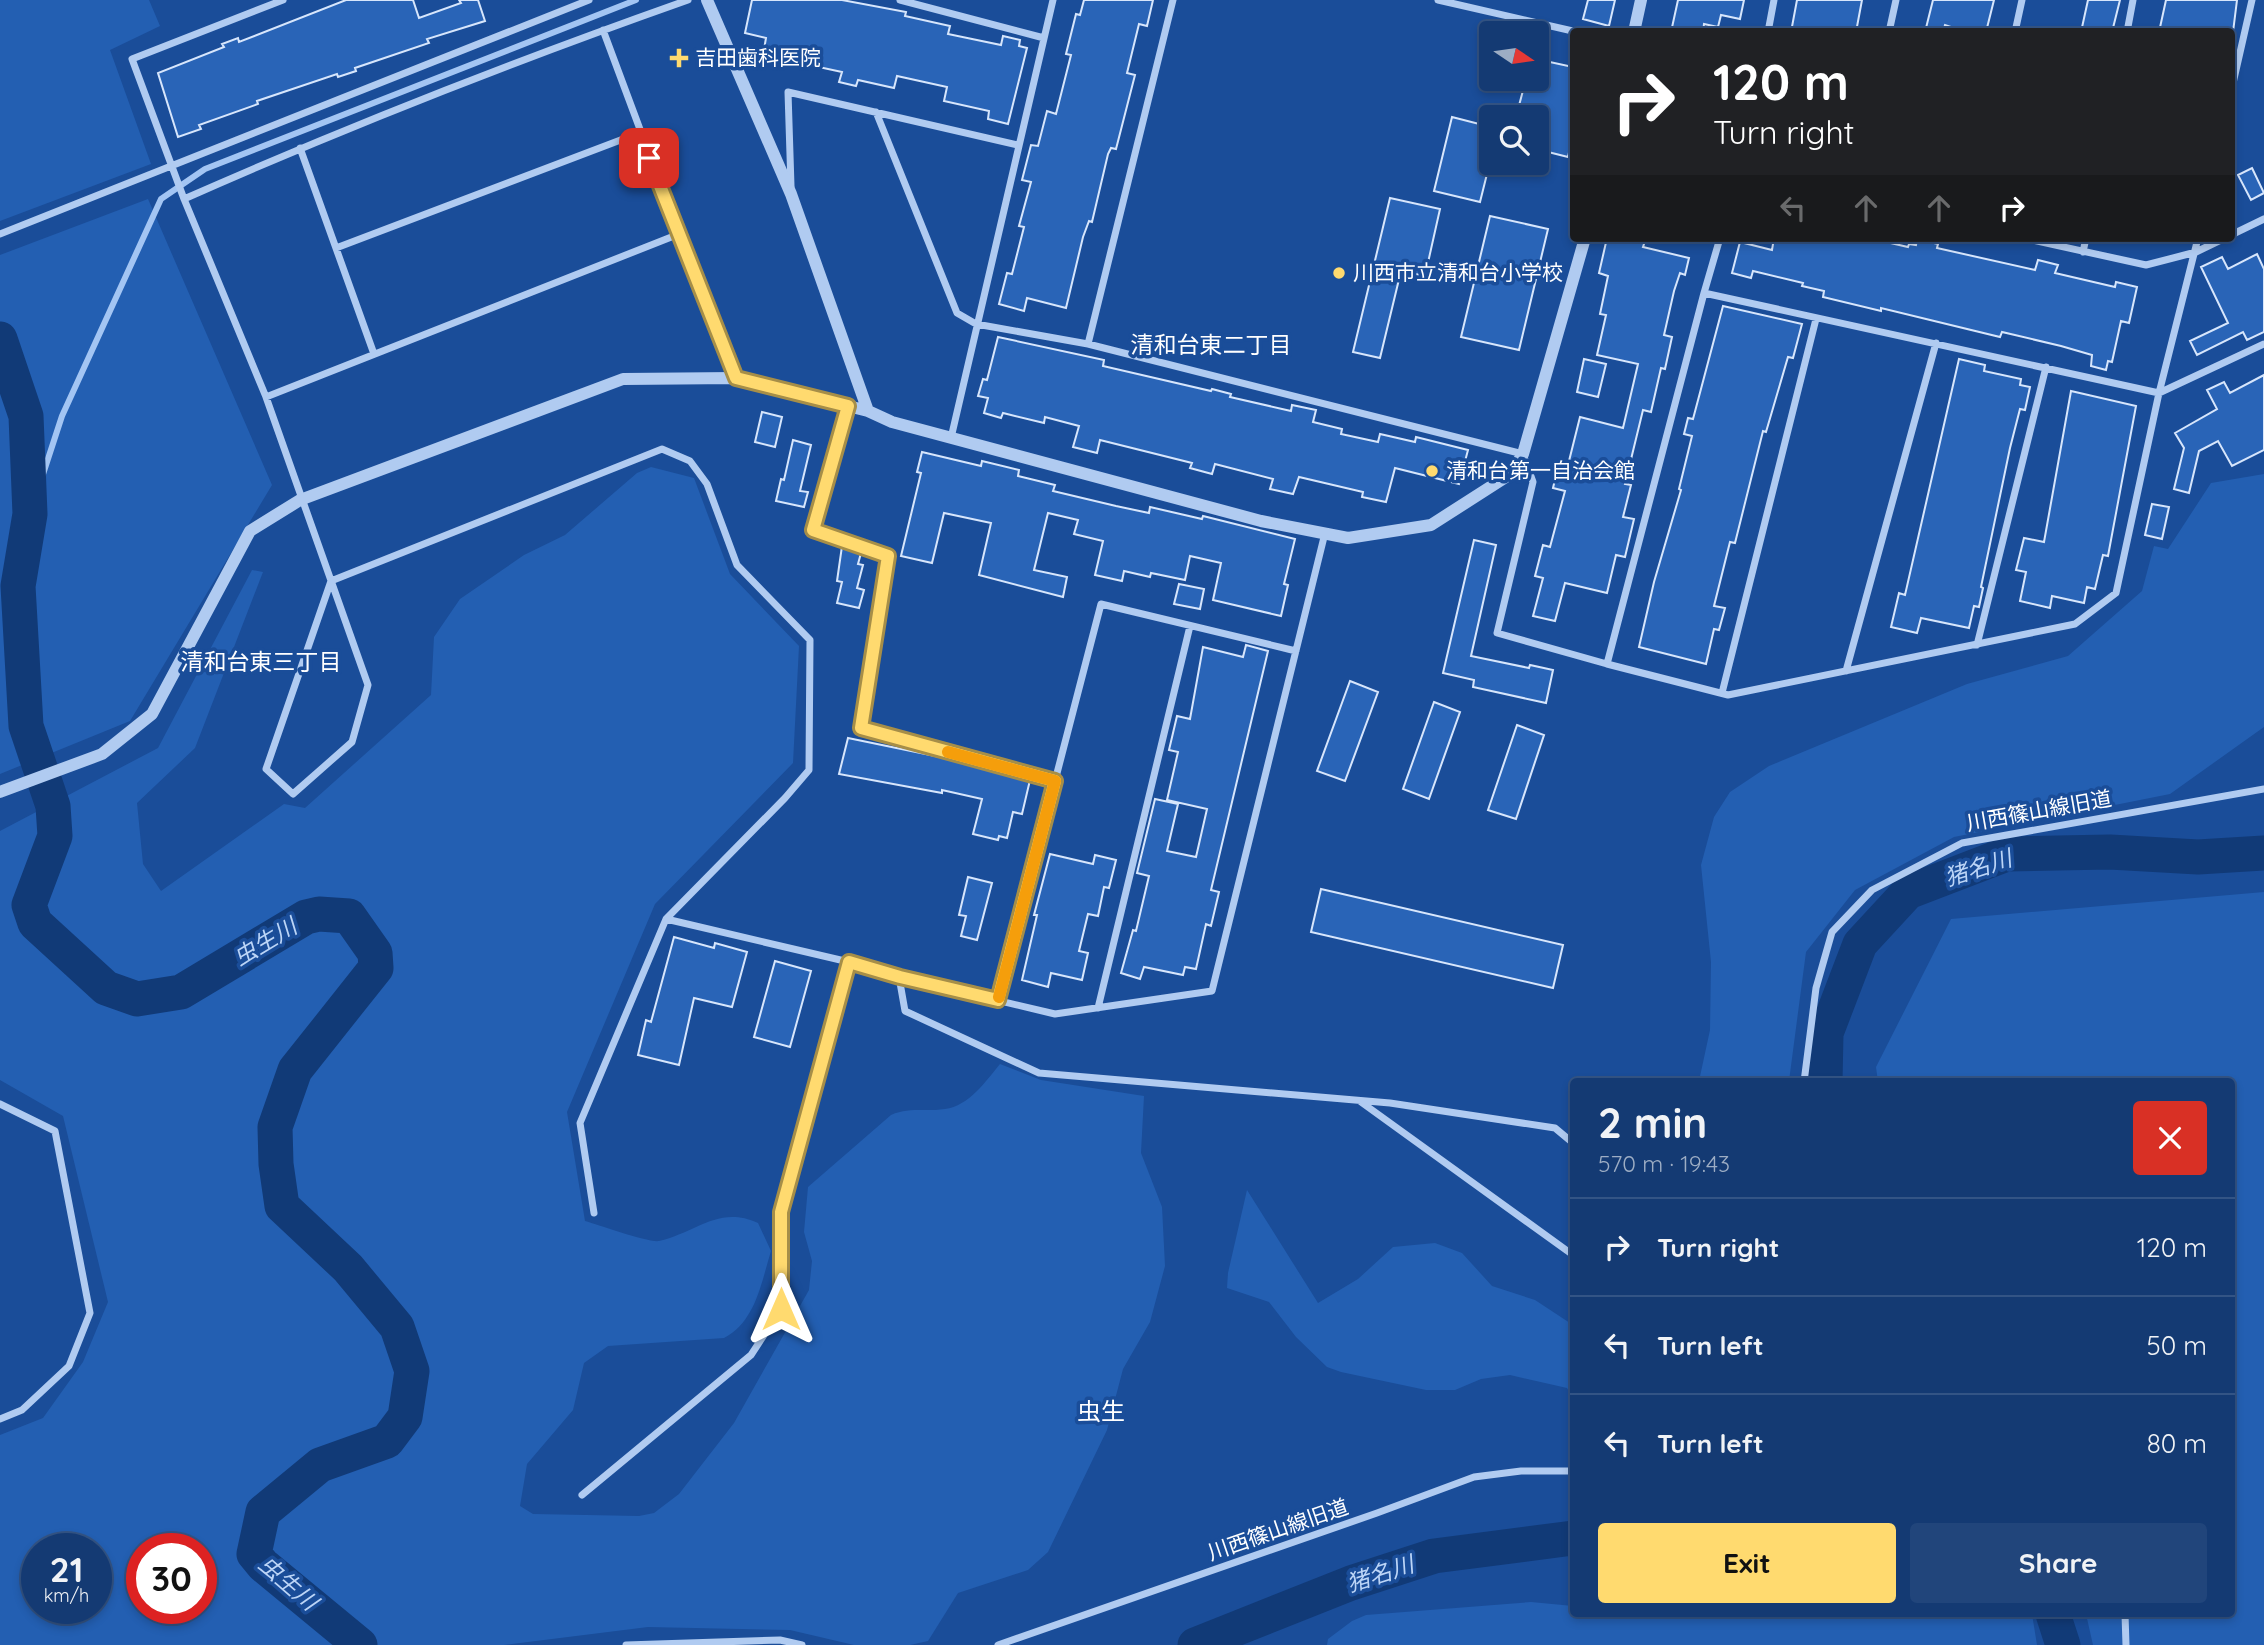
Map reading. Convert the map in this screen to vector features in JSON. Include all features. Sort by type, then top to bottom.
[{"type":"street","points":[[283,0],[132,59],[184,199],[266,397],[303,500],[331,581],[368,685],[352,743],[293,794],[266,769],[331,581],[662,449],[690,461],[707,484],[737,565],[810,640],[809,770],[785,799],[666,919],[580,1123],[594,1213]]},
{"type":"street","points":[[0,234],[589,0]]},
{"type":"street","points":[[184,199],[300,148],[603,30],[688,0]]},
{"type":"street","points":[[707,0],[791,194],[867,411]]},
{"type":"street","points":[[900,0],[1044,38]]},
{"type":"street","points":[[951,438],[1053,0]]},
{"type":"street","points":[[1088,344],[1173,0]]},
{"type":"street","points":[[1438,0],[1570,30]]},
{"type":"street","points":[[1635,28],[1641,0]]},
{"type":"street","points":[[1769,28],[1774,0]]},
{"type":"street","points":[[1890,28],[1896,0]]},
{"type":"street","points":[[2016,28],[2022,0]]},
{"type":"street","points":[[2128,28],[2133,0]]},
{"type":"street","points":[[2235,74],[2252,0]]},
{"type":"street","points":[[603,30],[639,133],[736,378]]},
{"type":"street","points":[[791,194],[788,92],[1018,145]]},
{"type":"street","points":[[876,112],[957,313],[976,324],[1088,344],[1523,454]]},
{"type":"street","points":[[336,248],[639,133]]},
{"type":"street","points":[[300,148],[374,354]]},
{"type":"street","points":[[2235,233],[2264,219]]},
{"type":"street","points":[[266,397],[679,234]]},
{"type":"street","points":[[0,792],[102,754],[152,714],[250,531],[303,500],[623,379],[736,378],[867,411],[892,422],[1261,521],[1348,538],[1431,525],[1509,475],[1523,454],[1584,242]]},
{"type":"street","points":[[1607,664],[1719,242]]},
{"type":"street","points":[[2039,242],[2146,265],[2195,252],[2216,242]]},
{"type":"street","points":[[2083,252],[2085,242]]},
{"type":"street","points":[[1523,454],[1533,482],[1497,633],[1728,695],[2075,624],[2116,593],[2159,393],[2197,242]]},
{"type":"street","points":[[1704,293],[2159,393],[2264,344]]},
{"type":"street","points":[[1722,693],[1816,319]]},
{"type":"street","points":[[1846,671],[1936,343]]},
{"type":"street","points":[[1977,645],[2046,367]]},
{"type":"street","points":[[848,406],[813,530],[888,556],[861,728],[1055,781]]},
{"type":"street","points":[[666,919],[1055,1014],[1212,991],[1325,533]]},
{"type":"street","points":[[998,1000],[1101,604],[1296,652]]},
{"type":"street","points":[[1098,1008],[1189,626]]},
{"type":"street","name":"川西篠山線旧道","points":[[1805,1078],[1816,988],[1832,932],[1872,890],[1962,843],[2264,789]]},
{"type":"street","points":[[582,1495],[751,1355],[781,1309],[781,1212],[849,962]]},
{"type":"street","points":[[900,977],[905,1011],[1039,1073],[1360,1101],[1555,1128],[1570,1140]]},
{"type":"street","points":[[1360,1101],[1570,1253]]},
{"type":"street","points":[[0,1104],[55,1131],[90,1313],[69,1366],[22,1410],[0,1419]]},
{"type":"street","name":"川西篠山線旧道","points":[[998,1645],[1474,1477],[1521,1471],[1570,1471]]},
{"type":"street","points":[[2125,1617],[2126,1645]]},
{"type":"street","points":[[626,1645],[780,1640],[802,1645]]},
{"type":"shaded area","points":[[0,0],[149,0],[160,26],[110,50],[151,164],[0,221]]},
{"type":"shaded area","points":[[148,199],[272,485],[130,721],[0,774],[0,255]]},
{"type":"shaded area","points":[[651,467],[694,478],[730,574],[799,646],[793,763],[655,904],[567,1112],[585,1221],[635,1237],[659,1241],[707,1222],[731,1217],[744,1218],[758,1223],[771,1251],[756,1300],[743,1322],[724,1338],[608,1346],[584,1363],[573,1410],[527,1464],[520,1506],[533,1514],[639,1516],[654,1513],[679,1494],[734,1423],[809,1290],[812,1261],[804,1232],[808,1187],[891,1115],[905,1111],[954,1107],[976,1092],[1000,1064],[1041,1080],[1144,1096],[1141,1153],[1162,1207],[1165,1266],[1150,1322],[1123,1369],[1107,1430],[1048,1552],[1028,1570],[958,1593],[928,1641],[910,1645],[854,1645],[790,1630],[648,1627],[504,1645],[0,1645],[0,1435],[43,1418],[83,1362],[108,1302],[63,1116],[0,1080],[0,831],[158,748],[252,570],[263,572],[195,748],[137,803],[143,864],[161,891],[284,804],[305,808],[431,695],[434,637],[460,599],[524,555],[565,535],[637,473]]},
{"type":"shaded area","points":[[2264,474],[2264,727],[2170,794],[1954,837],[1855,890],[1806,952],[1789,1078],[1700,1078],[1710,1030],[1711,962],[1701,865],[1714,817],[1730,792],[1769,766],[1967,684],[2068,656],[2142,591],[2154,546],[2168,549],[2211,483]]},
{"type":"shaded area","points":[[2264,892],[2264,1645],[2093,1645],[2087,1617],[2235,1617],[2235,1078],[1877,1078],[1876,1067],[1951,919]]},
{"type":"shaded area","points":[[1247,1190],[1318,1303],[1358,1279],[1393,1247],[1435,1243],[1462,1253],[1492,1286],[1535,1300],[1570,1323],[1570,1393],[1567,1388],[1510,1375],[1481,1379],[1455,1390],[1426,1390],[1341,1372],[1327,1367],[1296,1337],[1269,1302],[1227,1288]]},
{"type":"shaded area","points":[[1531,1602],[1570,1606],[1570,1617],[2032,1617],[2037,1645],[1327,1645],[1328,1639],[1352,1621],[1366,1615]]},
{"type":"building","points":[[346,0],[413,0],[419,18],[461,3],[459,0],[478,0],[485,21],[427,39],[429,43],[355,68],[356,71],[338,77],[337,74],[257,101],[258,104],[199,125],[201,129],[178,137],[158,73],[224,47],[222,44],[238,38],[239,42]]},
{"type":"building","points":[[752,0],[842,0],[906,12],[905,16],[950,26],[948,34],[1001,45],[1003,36],[1020,40],[1019,46],[1027,48],[1008,124],[988,119],[989,111],[944,101],[947,87],[897,76],[894,88],[858,80],[856,86],[839,82],[842,72],[763,55],[766,38],[745,33]]},
{"type":"building","points":[[1084,0],[1153,0],[1147,26],[1139,24],[1127,73],[1135,75],[1116,149],[1111,148],[1108,154],[1092,222],[1089,221],[1083,237],[1066,308],[1027,298],[1024,311],[999,304],[1007,273],[1012,274],[1024,227],[1019,226],[1031,182],[1022,180],[1031,145],[1038,146],[1047,111],[1056,114],[1071,55],[1066,54],[1076,14],[1080,15]]},
{"type":"building","points":[[1588,0],[1615,0],[1609,26],[1583,19]]},
{"type":"building","points":[[1678,0],[1744,0],[1740,19],[1721,15],[1718,27],[1704,24],[1704,28],[1672,28]]},
{"type":"building","points":[[1797,0],[1862,0],[1857,28],[1792,28]]},
{"type":"building","points":[[1933,0],[1994,0],[1987,28],[1954,28],[1945,25],[1944,28],[1926,28]]},
{"type":"building","points":[[2088,0],[2120,0],[2113,28],[2082,28]]},
{"type":"building","points":[[2166,0],[2237,0],[2234,28],[2160,28]]},
{"type":"building","points":[[1549,62],[1570,66],[1568,157],[1549,152],[1549,105],[1519,105],[1523,91],[1549,91]]},
{"type":"building","points":[[1452,117],[1479,124],[1479,175],[1487,175],[1480,202],[1434,191]]},
{"type":"building","points":[[2252,168],[2264,193],[2251,200],[2238,175]]},
{"type":"building","points":[[1390,198],[1440,209],[1425,276],[1401,271],[1380,358],[1353,352]]},
{"type":"building","points":[[1490,216],[1548,229],[1519,350],[1461,337]]},
{"type":"building","points":[[1606,242],[1645,242],[1643,247],[1689,258],[1685,275],[1680,273],[1674,291],[1664,335],[1672,337],[1665,369],[1661,368],[1651,412],[1643,410],[1625,484],[1631,485],[1623,517],[1634,519],[1625,557],[1616,555],[1607,593],[1565,583],[1555,621],[1533,616],[1543,578],[1535,576],[1543,545],[1550,547],[1565,491],[1553,488],[1558,467],[1567,469],[1580,417],[1623,428],[1638,364],[1597,355],[1606,315],[1600,314],[1608,276],[1599,273]]},
{"type":"building","points":[[1740,242],[1772,250],[1773,242],[1886,242],[1908,247],[1909,244],[1916,245],[1916,242],[1930,242],[1938,244],[1937,248],[2035,270],[2038,260],[2058,265],[2055,273],[2115,287],[2116,282],[2137,287],[2129,323],[2121,321],[2112,362],[2108,361],[2106,370],[2091,366],[2092,355],[2061,346],[2002,332],[2000,337],[1823,297],[1824,291],[1802,286],[1803,283],[1753,271],[1751,278],[1732,273]]},
{"type":"building","points":[[2257,254],[2264,269],[2264,332],[2247,340],[2243,332],[2197,355],[2190,341],[2228,323],[2201,267],[2222,257],[2228,269]]},
{"type":"building","points":[[1723,306],[1802,324],[1793,358],[1788,357],[1766,432],[1763,431],[1735,543],[1730,542],[1714,606],[1725,608],[1719,630],[1714,629],[1706,664],[1639,647],[1654,582],[1681,490],[1679,489],[1692,436],[1684,434],[1688,418],[1693,419]]},
{"type":"building","points":[[998,337],[1104,360],[1103,366],[1211,391],[1212,389],[1231,394],[1230,397],[1291,411],[1292,405],[1316,410],[1313,422],[1342,429],[1341,434],[1378,442],[1380,434],[1415,442],[1416,437],[1468,450],[1459,484],[1395,468],[1386,502],[1362,497],[1363,492],[1299,477],[1293,494],[1270,489],[1273,479],[1215,464],[1212,474],[1190,468],[1192,463],[1100,440],[1097,453],[1073,447],[1079,426],[1045,417],[1044,423],[1003,413],[1001,418],[984,413],[988,398],[978,396],[983,379],[987,380]]},
{"type":"building","points":[[1584,359],[1606,364],[1598,397],[1577,392]]},
{"type":"building","points":[[1959,359],[1985,365],[1984,371],[2021,379],[2020,385],[2030,387],[2025,410],[2020,409],[2010,448],[1979,607],[1974,606],[1969,628],[1921,618],[1917,633],[1891,627],[1899,593],[1905,595]]},
{"type":"building","points":[[2264,375],[2264,450],[2232,466],[2218,441],[2199,451],[2189,493],[2174,489],[2184,448],[2175,433],[2217,409],[2207,390],[2224,382],[2230,393]]},
{"type":"building","points":[[2071,391],[2136,406],[2108,556],[2103,555],[2095,589],[2087,587],[2084,603],[2052,596],[2050,608],[2020,601],[2026,572],[2016,570],[2024,538],[2044,542]]},
{"type":"building","points":[[762,412],[782,417],[775,447],[755,442]]},
{"type":"building","points":[[793,440],[811,445],[800,491],[808,492],[804,507],[776,501]]},
{"type":"building","points":[[922,452],[981,466],[982,461],[1019,470],[1018,476],[1055,485],[1053,491],[1116,506],[1149,513],[1150,507],[1202,519],[1203,516],[1295,539],[1284,584],[1288,585],[1281,616],[1213,600],[1221,563],[1190,556],[1185,580],[1151,573],[1150,577],[1124,571],[1122,581],[1095,575],[1103,541],[1074,534],[1078,520],[1048,513],[1034,570],[1067,577],[1063,597],[979,575],[991,523],[944,513],[932,563],[901,556],[921,473],[917,472]]},
{"type":"building","points":[[2152,504],[2169,507],[2162,539],[2145,535]]},
{"type":"building","points":[[1474,540],[1496,545],[1471,656],[1553,670],[1546,703],[1473,687],[1474,680],[1443,673]]},
{"type":"building","points":[[842,546],[861,553],[858,564],[863,565],[857,588],[864,590],[859,608],[837,603],[842,582],[837,581]]},
{"type":"building","points":[[1179,584],[1204,589],[1200,609],[1174,604]]},
{"type":"building","points":[[1246,645],[1268,651],[1211,890],[1219,892],[1211,926],[1206,924],[1196,969],[1185,967],[1183,975],[1144,967],[1140,979],[1121,973],[1133,930],[1136,931],[1149,876],[1137,873],[1155,799],[1178,804],[1167,851],[1196,857],[1207,809],[1167,800],[1178,752],[1169,750],[1177,716],[1190,719],[1203,647],[1243,657]]},
{"type":"building","points":[[1350,681],[1378,692],[1345,781],[1317,771]]},
{"type":"building","points":[[1434,702],[1460,712],[1429,799],[1403,789]]},
{"type":"building","points":[[1517,725],[1544,735],[1516,819],[1488,810]]},
{"type":"building","points":[[848,738],[940,757],[1030,780],[1022,814],[1013,812],[1007,838],[999,836],[998,840],[973,834],[982,799],[839,774]]},
{"type":"building","points":[[1050,854],[1093,864],[1095,855],[1116,860],[1109,888],[1104,887],[1098,916],[1088,914],[1079,951],[1088,953],[1082,980],[1051,973],[1048,987],[1022,980],[1037,915],[1034,915]]},
{"type":"building","points":[[968,877],[992,883],[977,940],[961,936],[966,916],[959,915]]},
{"type":"building","points":[[1321,889],[1563,945],[1553,988],[1311,932]]},
{"type":"building","points":[[674,937],[714,948],[715,943],[747,952],[732,1007],[694,998],[679,1065],[638,1055],[646,1020],[651,1022]]},
{"type":"building","points":[[775,961],[811,971],[790,1047],[754,1037]]},
{"type":"waterway","points":[[30,514],[62,416],[161,199],[205,169],[636,0]]},
{"type":"waterway","name":"虫生川","points":[[0,339],[26,416],[30,514],[18,586],[26,726],[53,806],[55,836],[29,905],[35,923],[106,988],[137,999],[181,992],[306,917],[319,914],[349,916],[375,953],[376,968],[295,1070],[275,1127],[276,1164],[282,1206],[348,1268],[397,1327],[412,1371],[405,1417],[387,1441],[320,1465],[263,1512],[254,1554],[263,1565],[360,1645]]},
{"type":"waterway","name":"猪名川","points":[[1825,1078],[1826,1033],[1860,944],[1908,892],[2007,854],[2110,852],[2198,857],[2264,853]]},
{"type":"waterway","name":"猪名川","points":[[1195,1645],[1351,1583],[1434,1556],[1570,1538]]},
{"type":"waterway","points":[[2054,1617],[2063,1645]]},
{"type":"slow traffic","points":[[948,752],[1055,781],[999,997]]},
{"type":"place","name":"吉田歯科医院","points":[[679,58]]},
{"type":"place","name":"川西市立清和台小学校","points":[[1339,273]]},
{"type":"place","name":"清和台第一自治会館","points":[[1432,471]]},
{"type":"district","name":"清和台東二丁目","points":[[1211,345]]},
{"type":"district","name":"清和台東三丁目","points":[[261,662]]},
{"type":"district","name":"虫生","points":[[1101,1412]]},
{"type":"route","points":[[649,158],[736,378],[848,406],[813,530],[888,556],[861,728],[1055,781],[998,1000],[849,962],[781,1212],[781,1309]]}]
